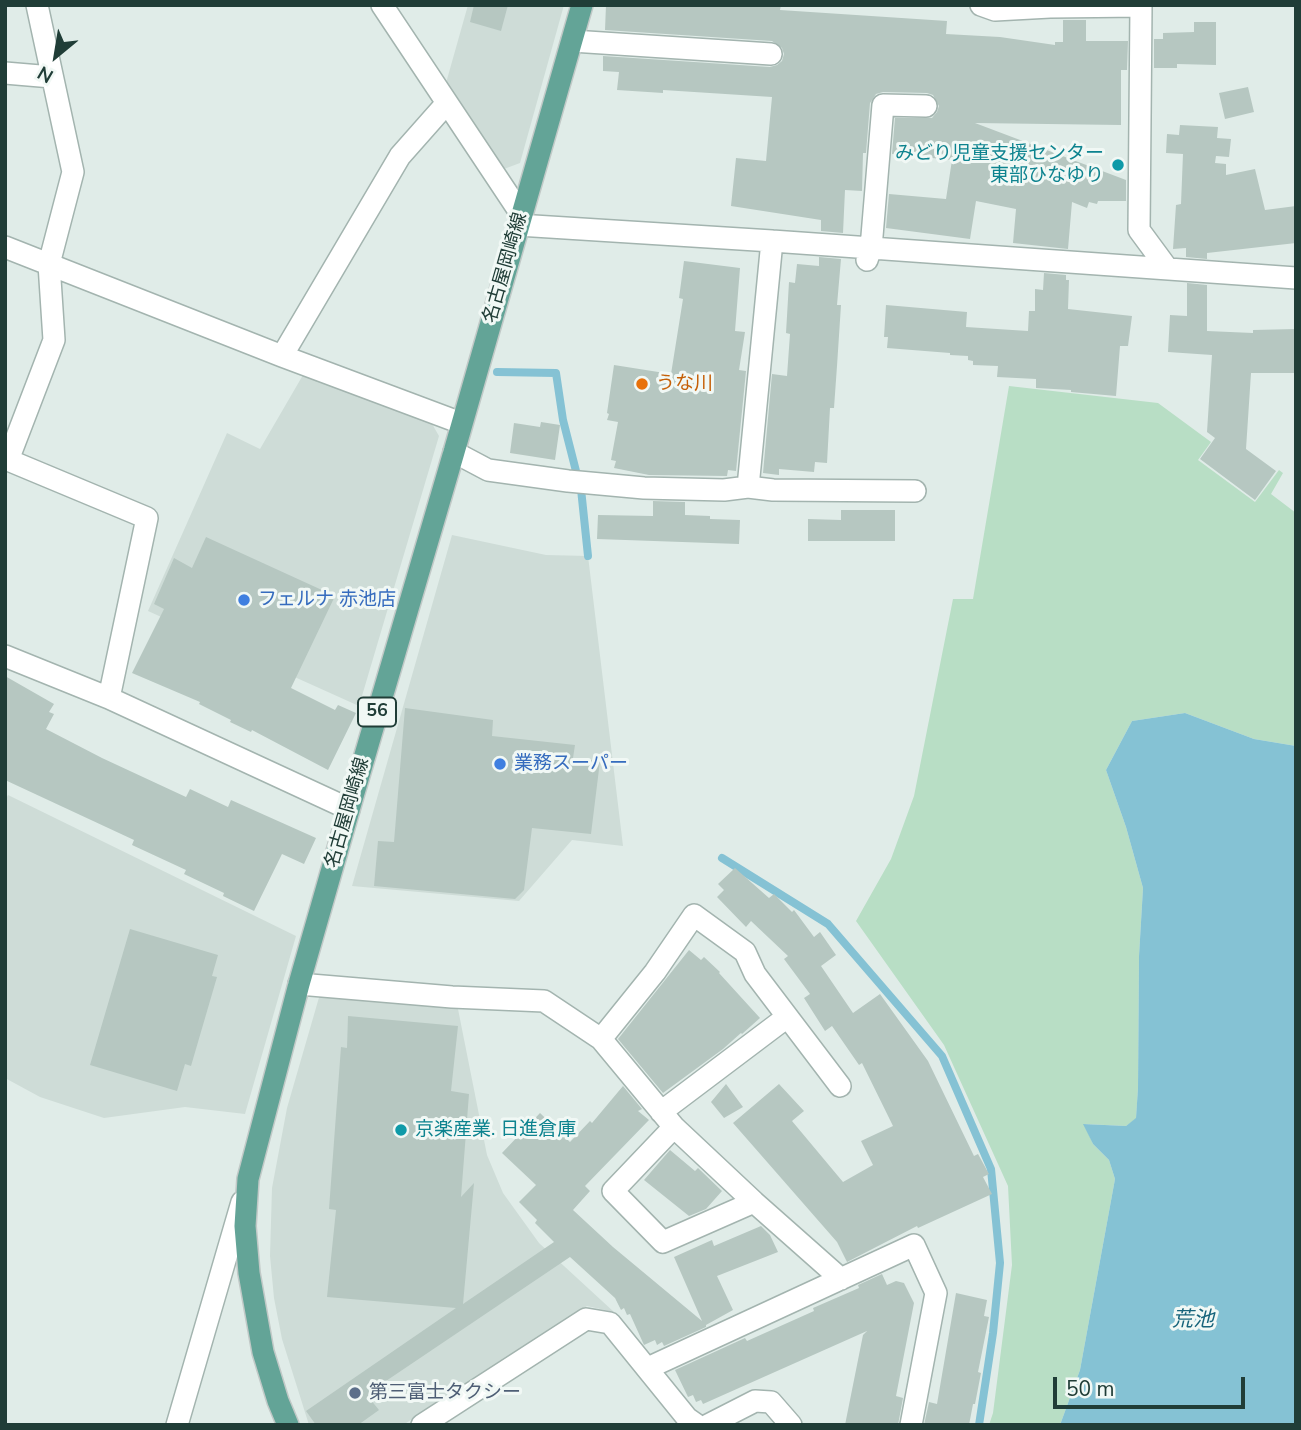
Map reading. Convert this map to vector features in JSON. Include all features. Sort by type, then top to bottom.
[{"type":"main road","name":"名古屋岡崎線","points":[[288,1425],[263,1352],[249,1273],[245,1226],[248,1180],[299,984],[582,5]]},
{"type":"street","points":[[37,5],[72,172],[49,264],[54,340],[8,460],[147,518],[109,698]]},
{"type":"street","points":[[382,5],[520,220],[772,241],[869,254],[1167,268],[1296,278]]},
{"type":"street","points":[[395,27],[401,5]]},
{"type":"street","points":[[981,5],[995,10],[1050,6],[1141,6],[1139,230],[1167,268]]},
{"type":"street","points":[[572,41],[771,54]]},
{"type":"street","points":[[5,73],[52,77]]},
{"type":"street","points":[[282,356],[400,156],[446,104]]},
{"type":"street","points":[[869,254],[883,105],[926,106]]},
{"type":"street","points":[[748,487],[772,241]]},
{"type":"street","points":[[5,247],[461,423]]},
{"type":"street","points":[[454,452],[488,470],[644,488],[724,490],[748,487],[774,490],[915,491]]},
{"type":"street","points":[[7,659],[109,698],[349,809]]},
{"type":"street","points":[[601,1039],[655,972],[694,915],[745,952],[755,974],[840,1086]]},
{"type":"street","points":[[299,984],[544,1001],[601,1039],[668,1119],[754,1202],[841,1279]]},
{"type":"street","points":[[754,1202],[663,1242],[613,1191],[668,1119],[787,1017]]},
{"type":"street","points":[[177,1425],[248,1180]]},
{"type":"street","points":[[648,1368],[914,1245],[936,1293],[911,1425]]},
{"type":"street","points":[[422,1425],[586,1318],[610,1323],[687,1418],[697,1425]]},
{"type":"street","points":[[708,1425],[755,1401],[771,1402],[791,1425]]},
{"type":"shaded area","points":[[468,5],[564,5],[520,163],[504,169],[446,83]]},
{"type":"shaded area","points":[[303,375],[431,422],[439,436],[359,706],[148,611],[227,433],[260,449]]},
{"type":"shaded area","points":[[452,535],[546,555],[588,556],[623,846],[572,840],[519,901],[352,886]]},
{"type":"shaded area","points":[[8,795],[296,936],[245,1114],[185,1107],[104,1118],[40,1097],[5,1078],[5,801]]},
{"type":"shaded area","points":[[320,994],[457,1004],[487,1155],[503,1193],[539,1243],[614,1312],[587,1306],[403,1425],[309,1425],[282,1339],[274,1298],[270,1256],[272,1188],[287,1108]]},
{"type":"green space","points":[[1009,386],[1158,403],[1211,442],[1198,460],[1255,502],[1279,470],[1283,473],[1271,494],[1296,513],[1296,746],[1254,739],[1185,713],[1132,721],[1106,770],[1143,888],[1136,1119],[1126,1126],[1084,1124],[1093,1144],[1109,1160],[1115,1179],[1080,1370],[1060,1425],[989,1425],[993,1413],[1012,1265],[1008,1186],[944,1045],[856,921],[891,859],[914,796],[953,599],[973,599]]},
{"type":"water","name":"荒池","points":[[1185,713],[1254,739],[1296,746],[1296,1425],[1060,1425],[1080,1370],[1115,1179],[1109,1160],[1093,1144],[1083,1124],[1126,1126],[1136,1118],[1143,888],[1106,770],[1132,721]]},
{"type":"building","points":[[474,5],[508,5],[501,31],[470,22]]},
{"type":"building","points":[[606,5],[781,5],[780,10],[947,21],[946,34],[1000,37],[1055,45],[1055,42],[1063,42],[1063,20],[1086,20],[1086,41],[1128,41],[1127,70],[1121,70],[1121,125],[975,123],[1126,180],[1126,201],[1098,201],[1097,204],[1089,202],[1087,208],[1072,202],[1068,249],[1013,243],[1016,209],[976,201],[970,239],[886,228],[889,194],[946,199],[952,160],[892,154],[895,118],[932,118],[939,106],[933,95],[927,93],[883,92],[876,94],[870,103],[866,153],[863,153],[862,191],[845,190],[843,233],[821,231],[821,220],[731,206],[736,158],[766,161],[772,97],[617,90],[619,72],[603,71],[603,56],[770,67],[782,61],[782,48],[772,41],[605,30]]},
{"type":"building","points":[[1194,22],[1216,22],[1216,65],[1177,64],[1177,68],[1154,68],[1154,39],[1163,39],[1163,33],[1194,32]]},
{"type":"building","points":[[1248,87],[1254,112],[1225,119],[1219,93]]},
{"type":"building","points":[[1180,125],[1218,127],[1217,138],[1231,139],[1229,157],[1216,156],[1215,163],[1226,164],[1226,175],[1255,169],[1265,210],[1296,206],[1296,243],[1207,253],[1207,259],[1186,257],[1186,248],[1173,249],[1176,205],[1181,204],[1183,154],[1166,153],[1167,134],[1179,135]]},
{"type":"building","points":[[819,257],[841,259],[837,305],[841,305],[837,366],[834,408],[830,408],[827,463],[815,462],[814,472],[779,469],[779,475],[763,473],[772,374],[787,376],[790,334],[786,333],[789,282],[795,283],[797,264],[819,266]]},
{"type":"building","points":[[684,261],[740,268],[735,331],[745,332],[739,370],[746,371],[736,471],[728,470],[727,476],[649,475],[614,468],[616,461],[611,460],[618,422],[607,420],[614,365],[671,374],[683,299],[679,298]]},
{"type":"building","points":[[1044,273],[1066,275],[1066,280],[1069,280],[1068,309],[1132,316],[1128,346],[1120,346],[1116,396],[1036,388],[1036,379],[997,377],[998,366],[973,365],[968,356],[887,348],[888,337],[884,337],[886,305],[967,312],[966,327],[1028,331],[1029,311],[1035,311],[1035,289],[1043,290]]},
{"type":"building","points":[[1187,283],[1207,285],[1207,331],[1253,333],[1253,330],[1296,329],[1296,373],[1251,373],[1246,449],[1276,471],[1255,500],[1200,459],[1215,438],[1207,432],[1212,355],[1168,352],[1170,315],[1187,316]]},
{"type":"building","points":[[541,422],[560,425],[555,460],[510,453],[514,423],[540,427]]},
{"type":"building","points":[[653,501],[685,502],[685,515],[740,520],[739,544],[597,539],[598,515],[653,516]]},
{"type":"building","points":[[841,510],[895,510],[895,541],[808,541],[808,519],[841,520]]},
{"type":"building","points":[[206,537],[335,596],[291,688],[335,710],[338,705],[356,713],[328,770],[252,730],[251,732],[230,722],[231,720],[199,704],[200,702],[132,673],[164,609],[154,604],[174,558],[192,568]]},
{"type":"building","points":[[5,676],[54,704],[49,712],[54,714],[46,729],[186,797],[190,789],[228,807],[231,800],[316,838],[304,864],[282,854],[254,911],[184,874],[186,870],[132,845],[134,840],[5,780]]},
{"type":"building","points":[[405,708],[493,720],[492,736],[575,745],[573,758],[600,761],[591,834],[532,828],[524,890],[515,899],[374,886],[378,841],[394,842]]},
{"type":"building","points":[[735,868],[769,898],[774,894],[792,912],[794,910],[814,937],[820,932],[836,955],[821,966],[853,1013],[880,994],[928,1061],[974,1156],[978,1154],[989,1174],[983,1177],[992,1194],[918,1228],[917,1226],[847,1262],[837,1242],[733,1123],[779,1084],[804,1111],[792,1121],[843,1182],[873,1165],[861,1141],[893,1126],[862,1063],[859,1065],[832,1026],[825,1031],[804,998],[810,994],[784,959],[788,956],[751,921],[746,927],[717,897],[724,890],[718,884]]},
{"type":"building","points":[[130,929],[218,955],[212,976],[217,977],[191,1066],[185,1064],[177,1091],[90,1065]]},
{"type":"building","points":[[689,950],[701,960],[704,957],[720,972],[760,1018],[663,1093],[618,1039]]},
{"type":"building","points":[[348,1016],[458,1026],[451,1091],[469,1094],[461,1197],[474,1183],[463,1304],[554,1242],[519,1202],[536,1185],[502,1153],[540,1113],[570,1142],[590,1121],[592,1123],[623,1086],[642,1109],[638,1111],[649,1120],[585,1186],[590,1191],[573,1210],[702,1321],[674,1257],[712,1240],[714,1246],[761,1226],[770,1235],[778,1252],[717,1276],[733,1310],[706,1327],[664,1346],[662,1342],[657,1345],[655,1340],[644,1345],[630,1314],[627,1315],[624,1308],[621,1310],[615,1298],[570,1257],[383,1383],[386,1387],[370,1399],[379,1410],[358,1425],[316,1425],[306,1411],[456,1308],[327,1297],[336,1210],[329,1209],[341,1047],[347,1048]]},
{"type":"building","points":[[726,1084],[743,1107],[724,1118],[711,1102]]},
{"type":"building","points":[[670,1150],[695,1171],[698,1168],[722,1191],[706,1209],[689,1216],[644,1180]]},
{"type":"building","points":[[882,1274],[887,1285],[896,1281],[904,1283],[914,1303],[896,1396],[903,1398],[898,1425],[845,1425],[863,1335],[867,1331],[703,1404],[701,1400],[696,1402],[693,1395],[688,1397],[675,1370],[745,1338],[747,1341],[814,1311],[813,1308],[859,1288],[858,1285]]},
{"type":"building","points":[[956,1293],[987,1300],[984,1316],[989,1317],[978,1372],[981,1373],[975,1404],[969,1425],[924,1425],[929,1402],[937,1404]]},
{"type":"waterway","points":[[497,372],[556,373],[563,420],[577,475]]},
{"type":"waterway","points":[[581,489],[588,556]]},
{"type":"waterway","points":[[722,858],[828,924],[942,1056],[991,1169],[1000,1263],[979,1425]]},
{"type":"place","name":"みどり児童支援センター 東部ひなゆり","points":[[1118,165]]},
{"type":"place","name":"うな川","points":[[642,384]]},
{"type":"place","name":"フェルナ 赤池店","points":[[244,600]]},
{"type":"place","name":"業務スーパー","points":[[500,764]]},
{"type":"place","name":"京楽産業. 日進倉庫","points":[[401,1130]]},
{"type":"place","name":"第三富士タクシー","points":[[355,1393]]}]
